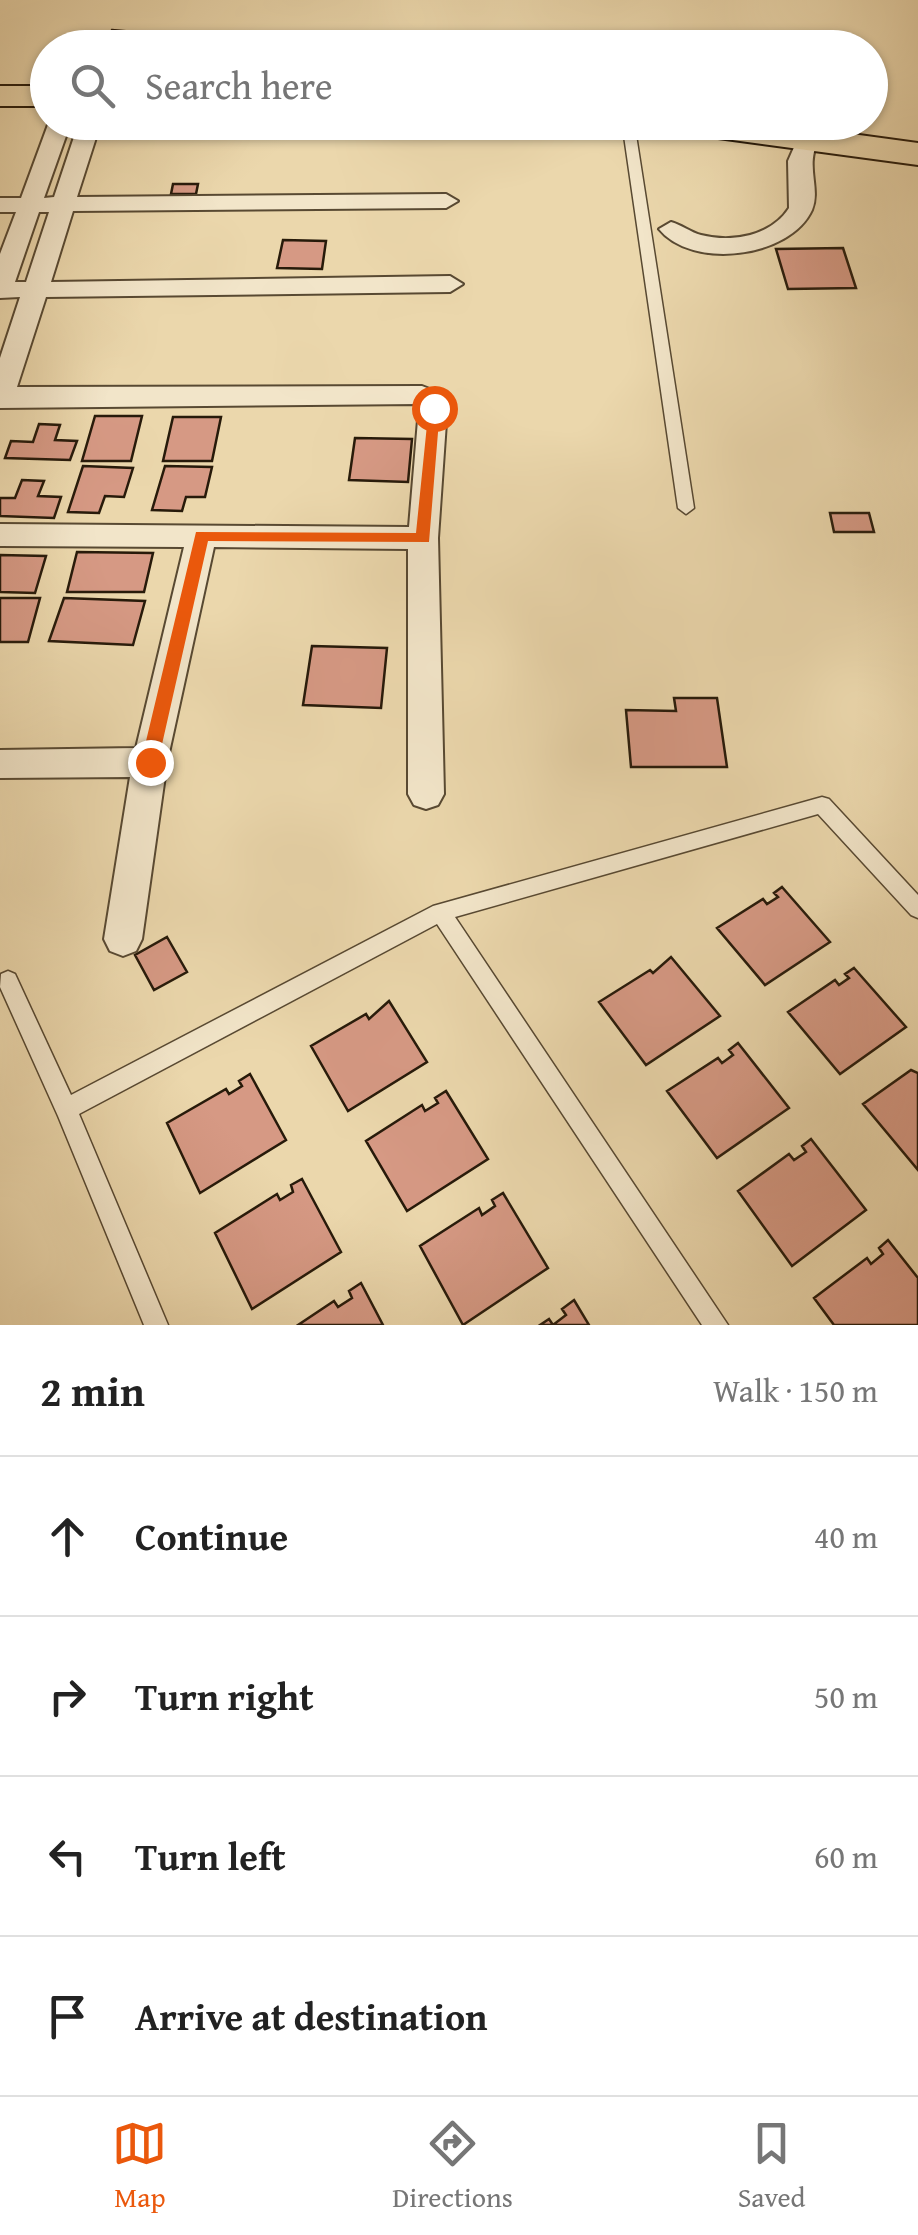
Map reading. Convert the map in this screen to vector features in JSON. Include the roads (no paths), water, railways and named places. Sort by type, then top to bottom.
[{"type":"main road","points":[[0,79],[30,80]]},
{"type":"main road","points":[[0,96],[30,96]]},
{"type":"main road","points":[[888,135],[918,136]]},
{"type":"main road","points":[[849,140],[918,154]]},
{"type":"street","points":[[54,140],[0,289],[450,284]]},
{"type":"street","points":[[85,140],[0,397],[422,395],[430,399],[434,408],[424,538],[426,794]]},
{"type":"street","points":[[670,229],[680,238],[706,244],[772,237],[792,223],[802,205],[796,159],[805,140]]},
{"type":"street","points":[[0,205],[446,201]]},
{"type":"street","points":[[0,536],[424,538]]},
{"type":"street","points":[[123,939],[150,762],[202,536]]},
{"type":"street","points":[[0,764],[150,762]]},
{"type":"lane","points":[[631,140],[686,508]]},
{"type":"lane","points":[[66,1108],[440,912],[822,804],[918,909]]},
{"type":"lane","points":[[440,912],[716,1325]]},
{"type":"lane","points":[[8,981],[66,1108],[156,1325]]}]
